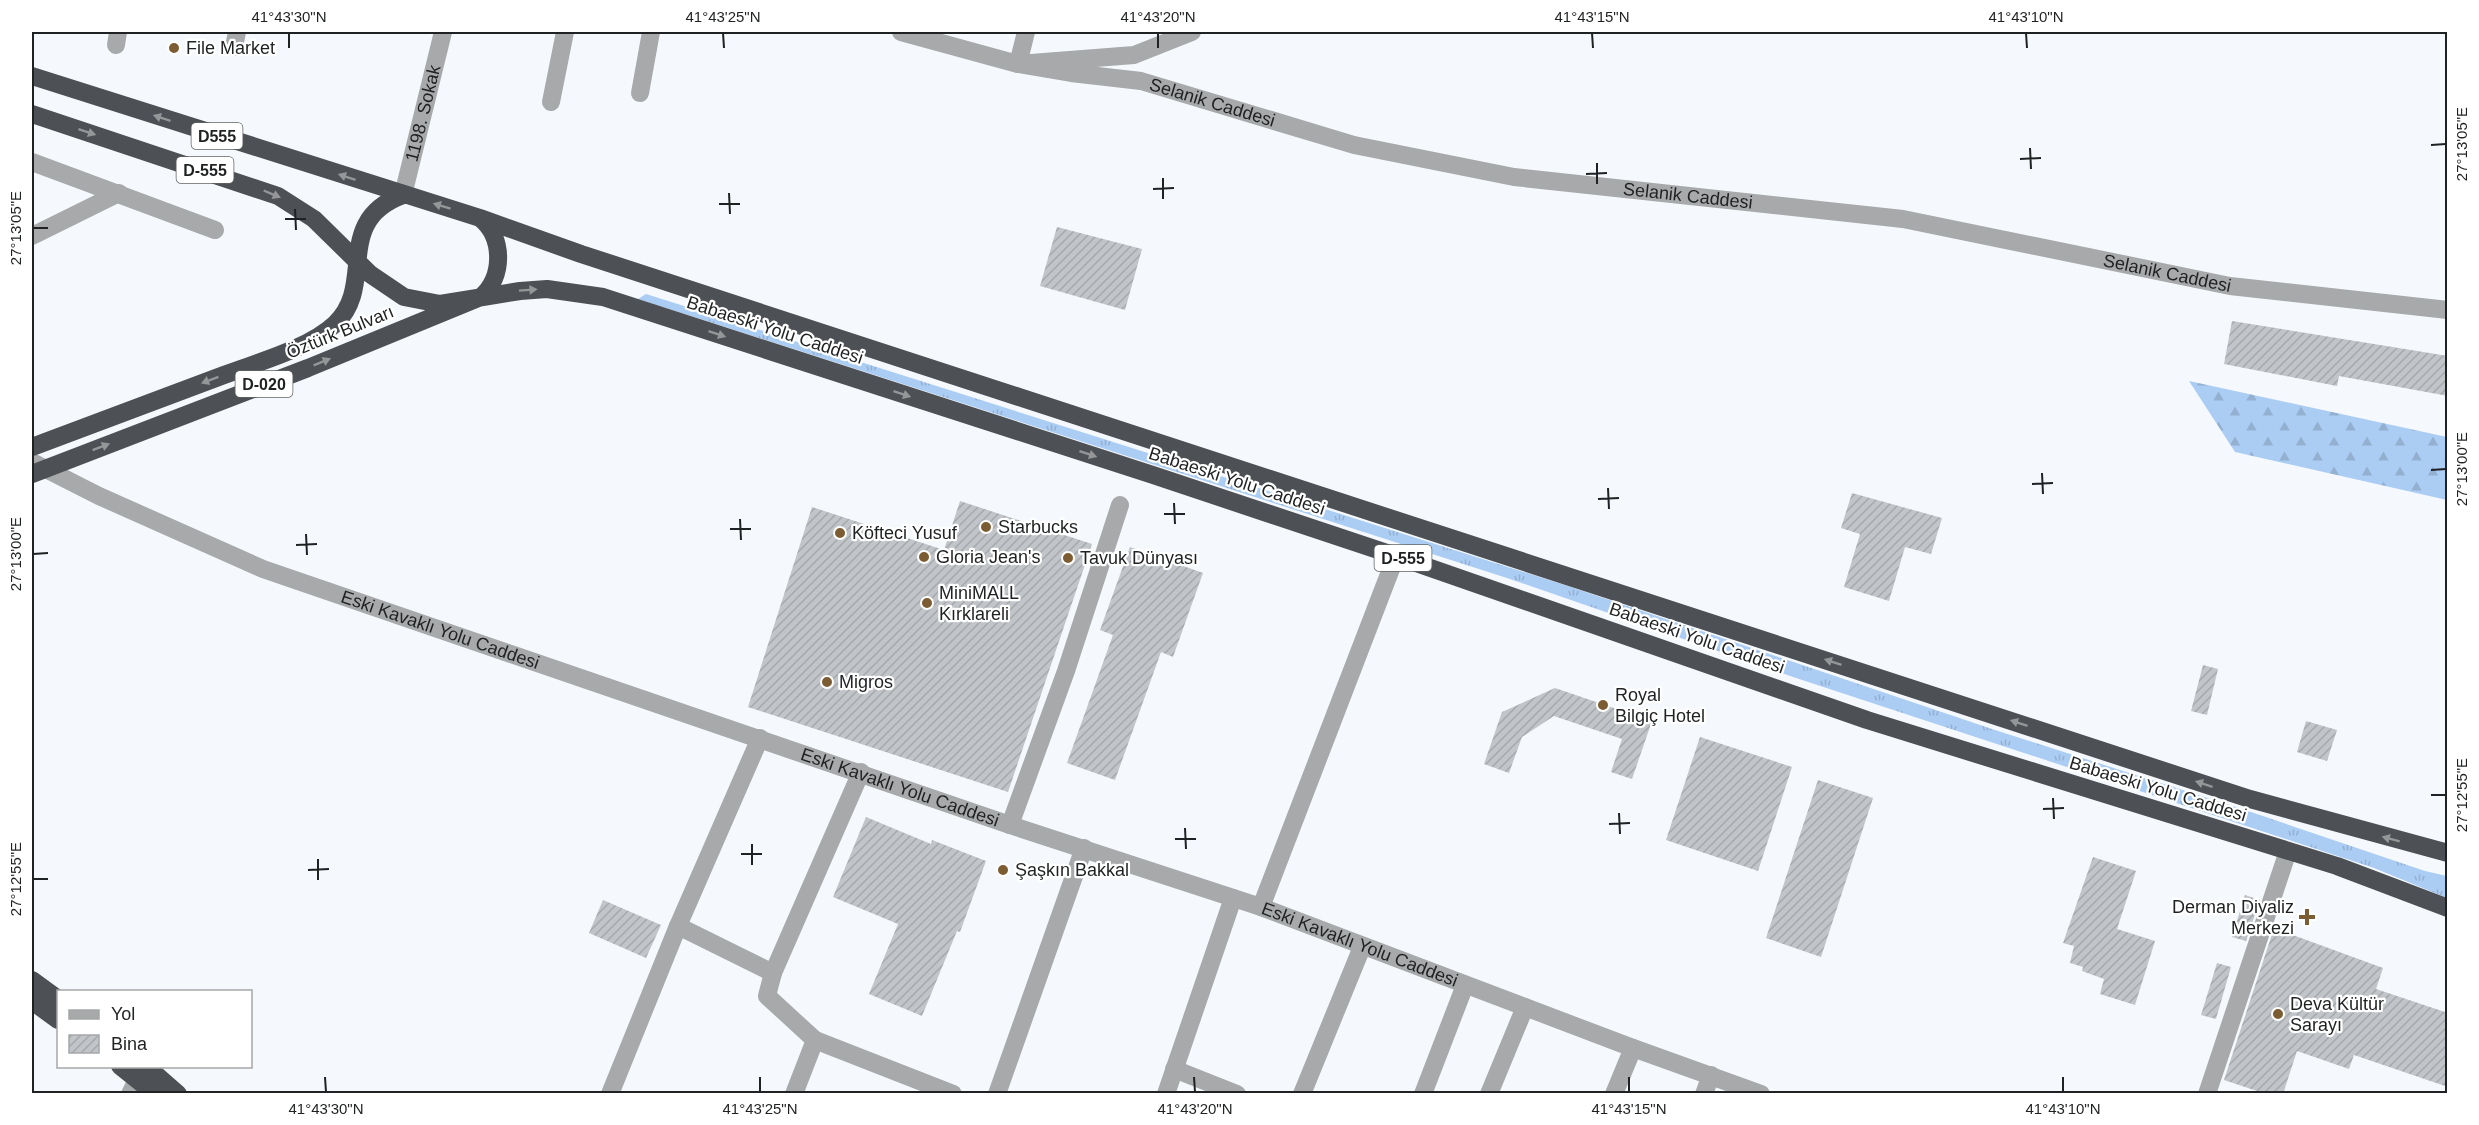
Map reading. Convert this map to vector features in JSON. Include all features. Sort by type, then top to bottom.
[{"type":"highway","name":"Babaeski Yolu Caddesi","points":[[32,76],[480,218],[591,258],[2250,799],[2448,854]]},
{"type":"highway","name":"Babaeski Yolu Caddesi","points":[[32,114],[227,177],[278,196],[314,219],[358,262],[388,288],[404,297],[440,304],[547,289],[603,297],[1142,471],[1396,556],[1867,720],[2337,866],[2448,908]]},
{"type":"highway","points":[[358,262],[361,234],[367,223],[383,204],[403,195]]},
{"type":"highway","points":[[480,218],[493,232],[498,254],[495,280],[481,297]]},
{"type":"highway","name":"Öztürk Bulvarı","points":[[32,447],[280,354],[321,334],[335,324],[344,313],[355,284],[358,262]]},
{"type":"highway","name":"Öztürk Bulvarı","points":[[36,468],[308,368],[481,297]]},
{"type":"highway","points":[[32,980],[57,998]]},
{"type":"highway","points":[[32,1001],[57,1019]]},
{"type":"highway","points":[[123,1068],[155,1094]]},
{"type":"highway","points":[[138,1080],[178,1094]]},
{"type":"street","name":"1198. Sokak","points":[[403,195],[443,32]]},
{"type":"street","points":[[551,102],[565,32]]},
{"type":"street","points":[[640,93],[651,32]]},
{"type":"street","name":"Selanik Caddesi","points":[[901,32],[1018,64],[1141,81],[1354,146],[1514,177],[1903,219],[2230,286],[2448,310]]},
{"type":"street","points":[[1026,32],[1018,64],[1134,55],[1164,38],[1192,32]]},
{"type":"street","points":[[32,162],[215,230]]},
{"type":"street","points":[[32,236],[119,193]]},
{"type":"street","name":"Eski Kavaklı Yolu Caddesi","points":[[36,468],[263,569],[861,772],[1010,825],[1233,898],[1761,1094]]},
{"type":"street","points":[[1010,825],[1066,670],[1120,505]]},
{"type":"street","points":[[1260,908],[1396,556]]},
{"type":"street","points":[[610,1094],[678,926],[760,738]]},
{"type":"street","points":[[861,772],[773,973],[767,996],[815,1040],[953,1094]]},
{"type":"street","points":[[997,1094],[1084,848]]},
{"type":"street","points":[[2207,1094],[2288,851]]},
{"type":"street","points":[[1166,1094],[1233,898]]},
{"type":"street","points":[[678,926],[773,973]]},
{"type":"street","points":[[1302,1094],[1362,947]]},
{"type":"street","points":[[1423,1094],[1465,985]]},
{"type":"street","points":[[1489,1094],[1525,1007]]},
{"type":"street","points":[[794,1094],[815,1040]]},
{"type":"street","points":[[1614,1094],[1633,1048]]},
{"type":"street","points":[[1174,1069],[1237,1094]]},
{"type":"street","points":[[1704,1094],[1710,1076]]},
{"type":"green space","points":[[646,294],[1565,585],[1995,730],[2245,810],[2425,871],[2447,876],[2447,898],[2374,868],[1793,677],[1510,579],[638,299]]},
{"type":"green space","points":[[2189,381],[2447,437],[2447,500],[2235,452]]},
{"type":"building","points":[[1057,227],[1142,249],[1125,310],[1040,286]]},
{"type":"building","points":[[2232,321],[2448,356],[2448,396],[2339,376],[2337,386],[2224,364]]},
{"type":"building","points":[[1852,493],[1942,518],[1931,554],[1905,547],[1889,601],[1844,587],[1860,534],[1841,528]]},
{"type":"building","name":"MiniMALL Kırklareli","points":[[960,501],[1092,544],[1008,792],[748,707],[812,507],[944,550]]},
{"type":"building","points":[[1130,547],[1203,573],[1173,657],[1161,652],[1115,780],[1067,763],[1113,635],[1100,630]]},
{"type":"building","points":[[2203,665],[2218,669],[2207,715],[2191,711]]},
{"type":"building","points":[[1555,688],[1652,721],[1632,779],[1611,772],[1622,739],[1554,716],[1522,737],[1509,773],[1484,764],[1502,712]]},
{"type":"building","points":[[2306,721],[2337,730],[2327,761],[2297,752]]},
{"type":"building","points":[[1700,737],[1792,767],[1758,871],[1666,840]]},
{"type":"building","points":[[1818,780],[1873,798],[1821,957],[1766,938]]},
{"type":"building","points":[[866,817],[931,844],[932,840],[986,861],[960,932],[957,931],[922,1016],[869,994],[898,924],[833,897]]},
{"type":"building","points":[[2093,857],[2136,871],[2117,929],[2155,941],[2135,1005],[2100,994],[2104,979],[2082,971],[2083,967],[2070,963],[2074,946],[2063,943]]},
{"type":"building","points":[[2245,895],[2260,900],[2246,941],[2232,937]]},
{"type":"building","points":[[603,900],[661,925],[646,958],[589,933]]},
{"type":"building","points":[[2274,928],[2383,968],[2376,989],[2448,1013],[2448,1087],[2354,1055],[2349,1069],[2297,1051],[2283,1094],[2266,1094],[2224,1080]]},
{"type":"building","points":[[2217,963],[2231,967],[2216,1019],[2201,1015]]},
{"type":"place","name":"File Market","points":[[174,48]]},
{"type":"place","name":"Starbucks","points":[[986,527]]},
{"type":"place","name":"Köfteci Yusuf","points":[[840,533]]},
{"type":"place","name":"Gloria Jean's","points":[[924,557]]},
{"type":"place","name":"Tavuk Dünyası","points":[[1068,558]]},
{"type":"place","name":"MiniMALL Kırklareli","points":[[927,603]]},
{"type":"place","name":"Migros","points":[[827,682]]},
{"type":"place","name":"Royal Bilgiç Hotel","points":[[1603,705]]},
{"type":"place","name":"Şaşkın Bakkal","points":[[1003,870]]},
{"type":"place","name":"Derman Diyaliz Merkezi","points":[[2307,917]]},
{"type":"place","name":"Deva Kültür Sarayı","points":[[2278,1014]]}]
